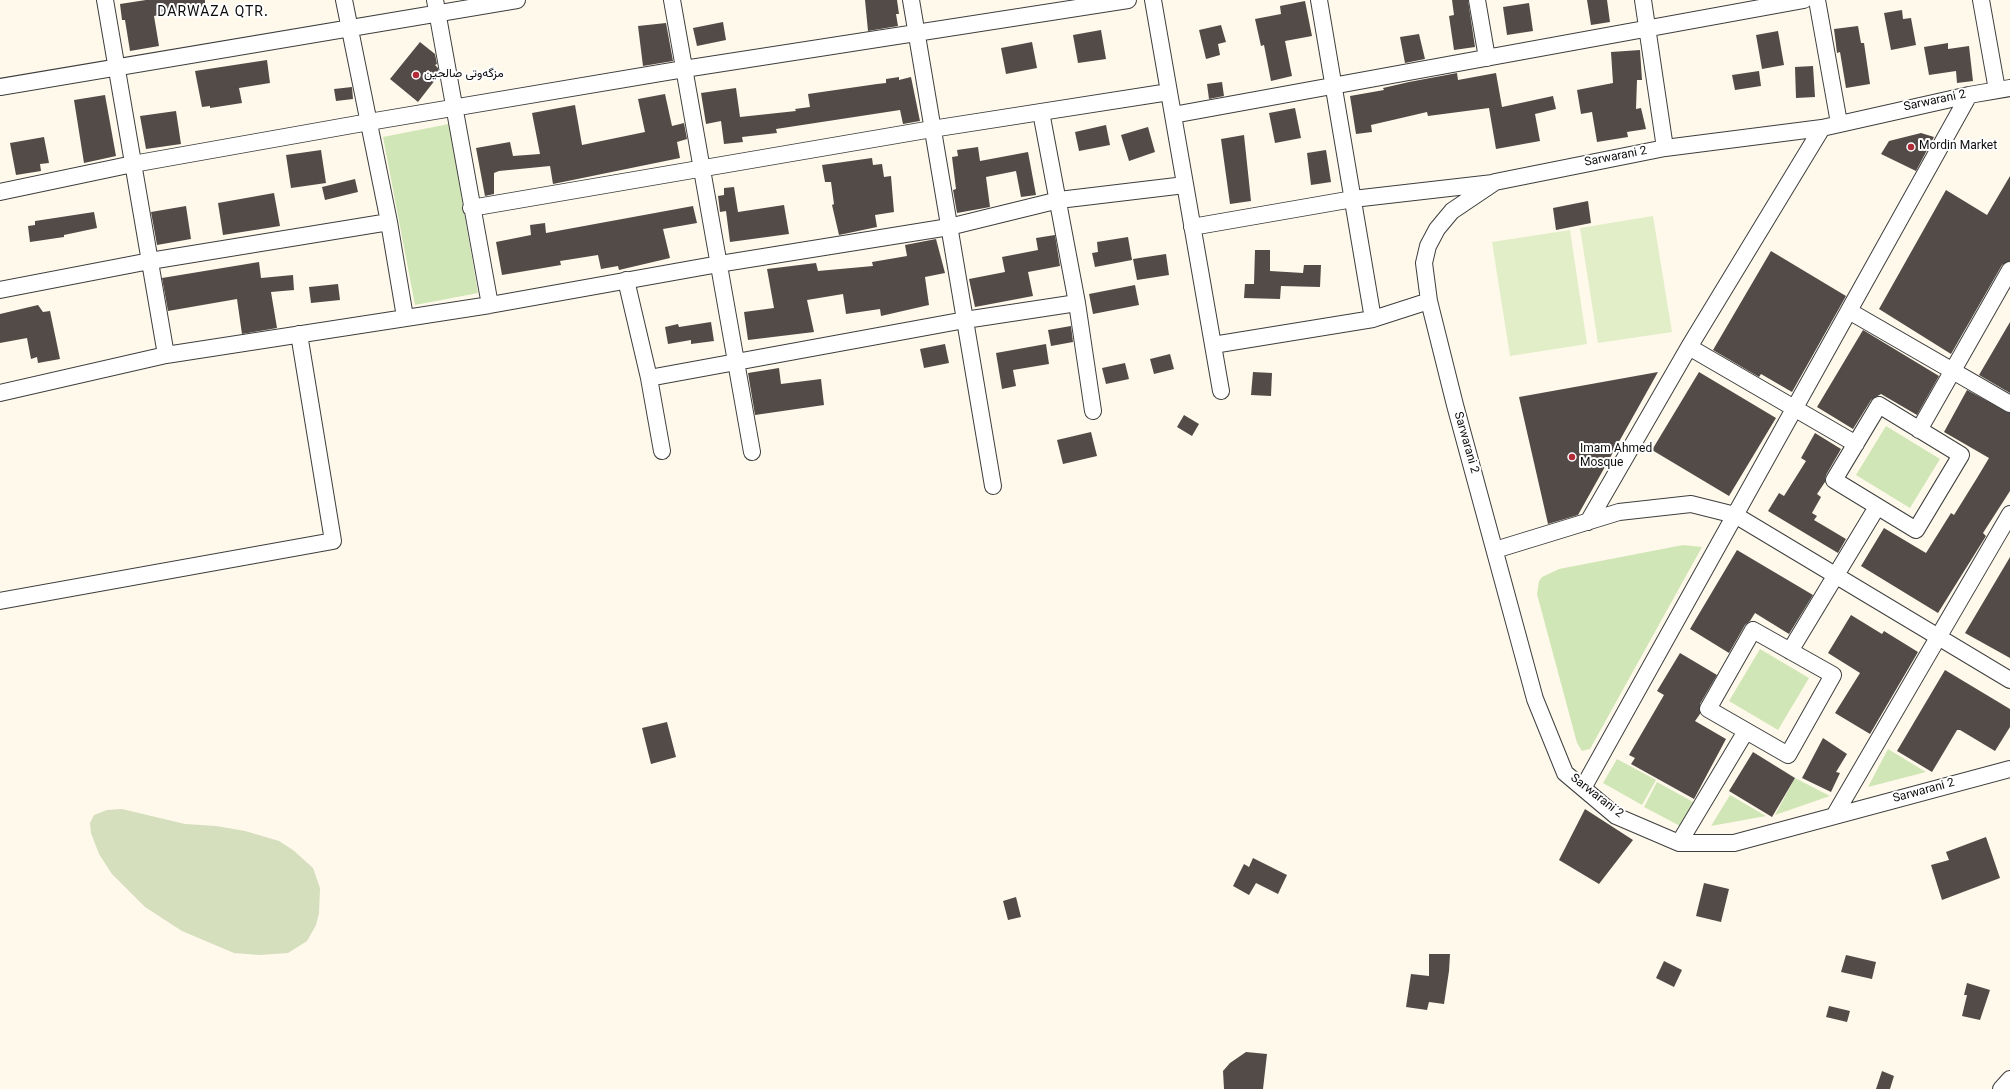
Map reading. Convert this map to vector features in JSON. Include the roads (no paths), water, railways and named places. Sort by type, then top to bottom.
[{"type":"street","points":[[105,0],[166,355]]},
{"type":"street","points":[[344,0],[390,222],[405,317]]},
{"type":"street","points":[[0,87],[349,28],[436,7],[517,0]]},
{"type":"street","points":[[672,0],[752,452]]},
{"type":"street","points":[[911,0],[993,486]]},
{"type":"street","points":[[0,192],[133,164],[369,122],[684,69],[1128,0]]},
{"type":"street","points":[[1153,0],[1221,391]]},
{"type":"street","points":[[1319,0],[1373,319]]},
{"type":"street","points":[[1478,0],[1487,58]]},
{"type":"street","points":[[1643,0],[1665,148]]},
{"type":"street","points":[[1173,115],[1804,0]]},
{"type":"street","points":[[1816,0],[1839,124]]},
{"type":"street","points":[[1981,0],[2003,89]]},
{"type":"street","points":[[436,7],[490,305]]},
{"type":"street","name":"Sarwarani 2","points":[[2003,89],[1969,95],[1822,128],[1665,148],[1495,182],[1452,211],[1437,229],[1428,246],[1424,263],[1429,301],[1455,406],[1535,699],[1565,773],[1616,816],[1679,843],[1734,843],[2010,769]]},
{"type":"street","points":[[472,208],[701,167],[1169,92]]},
{"type":"street","points":[[1583,788],[1969,95]]},
{"type":"street","points":[[1041,112],[1059,200],[1077,303],[1093,411]]},
{"type":"street","points":[[1588,522],[1689,347],[1822,128]]},
{"type":"street","points":[[1192,227],[1353,199],[1495,182]]},
{"type":"street","points":[[0,392],[166,355],[490,305],[719,264],[949,227],[1059,200],[1185,185]]},
{"type":"street","points":[[0,290],[150,261],[390,222]]},
{"type":"street","points":[[1919,430],[2010,270]]},
{"type":"street","points":[[626,280],[649,378],[662,451]]},
{"type":"street","points":[[1213,345],[1373,319],[1429,301]]},
{"type":"street","points":[[649,378],[965,320],[1077,303]]},
{"type":"street","points":[[1849,311],[2010,404]]},
{"type":"street","points":[[0,601],[333,541],[299,334]]},
{"type":"street","points":[[1689,347],[1856,444]]},
{"type":"street","points":[[1879,405],[1919,430],[1961,455],[1916,530],[1834,480],[1879,405]]},
{"type":"street","points":[[1495,550],[1619,512],[1691,504],[1735,515],[2010,680]]},
{"type":"street","points":[[1790,651],[1877,507]]},
{"type":"street","points":[[1834,816],[2010,514]]},
{"type":"street","points":[[1753,630],[1790,651],[1833,675],[1788,755],[1708,709],[1753,630]]},
{"type":"street","points":[[1679,843],[1746,731]]},
{"type":"street","points":[[2001,1089],[2010,1079]]},
{"type":"place","name":"مزگەوتی صالحین","points":[[416,75]]},
{"type":"place","name":"Mordin Market","points":[[1911,147]]},
{"type":"place","name":"Imam Ahmed Mosque","points":[[1572,457]]},
{"type":"district","name":"DARWAZA QTR.","points":[[213,14]]}]
